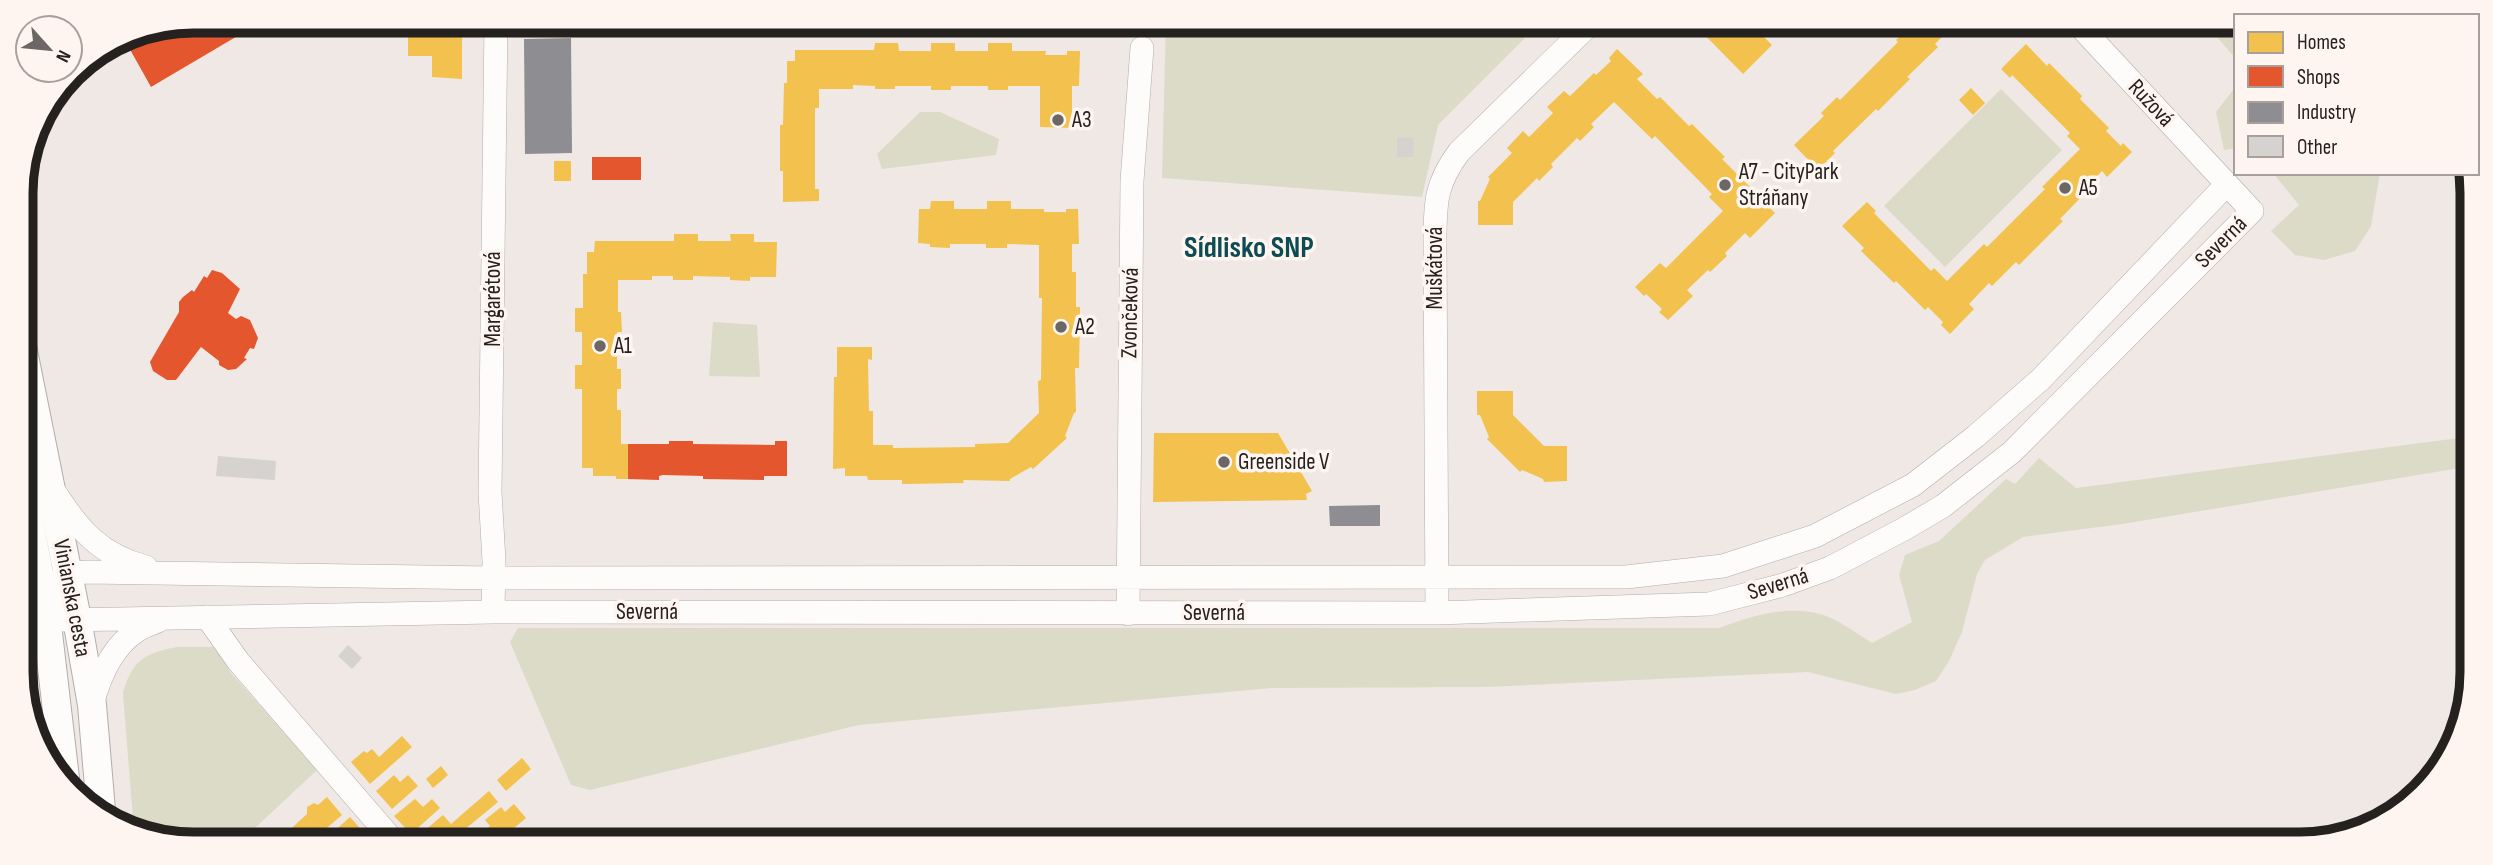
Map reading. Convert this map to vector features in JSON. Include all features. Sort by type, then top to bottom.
[{"type":"main road","name":"Vinianska cesta","points":[[33,462],[44,599],[63,765]]},
{"type":"main road","name":"Vinianska cesta","points":[[36,488],[66,573],[77,619],[92,705],[100,802]]},
{"type":"street","name":"Muškátová","points":[[1437,613],[1439,578],[1435,262],[1438,190],[1445,170],[1459,152],[1580,33]]},
{"type":"street","name":"Ružová","points":[[2087,33],[2252,211]]},
{"type":"street","name":"Margarétová","points":[[493,612],[491,492],[496,34]]},
{"type":"street","name":"Zvončeková","points":[[1128,614],[1132,181],[1142,48]]},
{"type":"street","name":"Severná","points":[[66,573],[166,572],[493,578],[1439,578],[1626,577],[1723,566],[1815,536],[1919,480],[1987,426],[2070,350],[2227,184]]},
{"type":"street","name":"Severná","points":[[44,599],[65,620],[493,612],[1437,613],[1709,604],[1783,585],[1830,568],[1904,529],[1973,484],[2012,452],[2252,211]]},
{"type":"street","points":[[1987,426],[2012,452]]},
{"type":"street","points":[[36,488],[102,548],[128,562],[166,572]]},
{"type":"street","points":[[44,599],[66,573]]},
{"type":"street","points":[[92,705],[99,678],[116,651],[137,630],[169,617]]},
{"type":"street","points":[[206,617],[239,661],[386,832]]},
{"type":"green space","points":[[1530,33],[1438,125],[1422,197],[1162,178],[1166,34]]},
{"type":"green space","points":[[2213,33],[2234,33],[2234,57]]},
{"type":"green space","points":[[2001,89],[2062,150],[1945,267],[1884,206]]},
{"type":"green space","points":[[2234,89],[2234,148],[2224,150],[2216,112]]},
{"type":"green space","points":[[920,112],[940,112],[999,139],[996,155],[882,169],[877,154]]},
{"type":"green space","points":[[2275,175],[2380,175],[2371,226],[2355,251],[2324,260],[2295,255],[2271,231],[2299,205]]},
{"type":"green space","points":[[713,322],[757,325],[760,377],[709,376]]},
{"type":"green space","points":[[2460,438],[2460,468],[2122,524],[2023,537],[1985,560],[1977,574],[1962,632],[1949,661],[1936,681],[1896,694],[1808,672],[1486,687],[1272,688],[859,725],[590,790],[571,785],[510,642],[518,628],[1719,628],[1756,616],[1794,611],[1827,616],[1872,643],[1912,622],[1899,575],[1905,555],[1939,541],[2006,479],[2015,484],[2039,458],[2076,488]]},
{"type":"green space","points":[[177,647],[215,647],[231,673],[317,770],[251,832],[172,830],[133,820],[123,693],[136,666],[148,655]]},
{"type":"building: Homes","points":[[1703,33],[1760,33],[1772,45],[1743,74]]},
{"type":"building: Homes","points":[[1903,33],[1946,33],[1935,44],[1938,47],[1907,77],[1910,79],[1833,151],[1835,153],[1818,170],[1794,145],[1824,116],[1821,113],[1837,97],[1840,100],[1898,42],[1896,40]]},
{"type":"building: Homes","points":[[408,34],[462,34],[462,79],[432,77],[432,56],[408,56]]},
{"type":"building: Homes","name":"A3","points":[[875,43],[898,43],[899,51],[931,51],[931,43],[955,43],[955,51],[988,51],[988,43],[1012,43],[1012,51],[1046,51],[1045,55],[1067,55],[1067,51],[1080,51],[1079,86],[1072,86],[1075,128],[1040,127],[1040,86],[1008,86],[1008,90],[988,90],[988,86],[951,86],[951,90],[931,90],[931,86],[875,89],[875,86],[853,85],[853,89],[819,89],[819,108],[815,108],[815,189],[819,189],[819,201],[783,202],[780,125],[783,125],[787,61],[795,61],[795,50],[874,50]]},
{"type":"building: Homes","name":"A5","points":[[2026,44],[2082,96],[2080,99],[2109,128],[2106,131],[2121,146],[2123,143],[2132,152],[2107,177],[2102,171],[2060,219],[2063,221],[2019,265],[2016,262],[1992,286],[1989,283],[1969,304],[1974,309],[1950,334],[1941,325],[1943,322],[1928,307],[1925,310],[1861,251],[1864,248],[1842,226],[1867,202],[1876,211],[1874,213],[1931,271],[1934,268],[1947,281],[1984,244],[1987,247],[2045,189],[2042,187],[2080,149],[2067,136],[2070,133],[2012,75],[2010,78],[2001,69]]},
{"type":"building: Homes","name":"A7 - CityPark Stráňany","points":[[1617,49],[1643,74],[1637,79],[1689,126],[1692,124],[1752,189],[1749,192],[1764,207],[1766,204],[1775,213],[1750,238],[1745,233],[1725,253],[1727,256],[1687,290],[1693,296],[1668,320],[1659,312],[1662,309],[1635,287],[1660,263],[1666,268],[1723,211],[1709,197],[1712,194],[1655,136],[1652,139],[1614,102],[1591,124],[1594,127],[1580,141],[1577,138],[1551,164],[1553,167],[1539,181],[1537,178],[1513,202],[1513,225],[1478,225],[1478,201],[1490,179],[1488,177],[1512,153],[1507,148],[1523,131],[1529,137],[1553,113],[1547,107],[1564,91],[1570,96],[1594,73],[1596,75],[1611,61],[1609,58]]},
{"type":"building: Homes","points":[[1971,88],[1985,103],[1973,115],[1959,100]]},
{"type":"building: Homes","points":[[554,161],[571,161],[571,181],[554,181]]},
{"type":"building: Homes","name":"A2","points":[[931,201],[954,201],[954,209],[987,209],[987,201],[1011,201],[1011,209],[1066,212],[1066,209],[1078,209],[1079,244],[1072,244],[1072,272],[1076,272],[1076,307],[1080,307],[1079,368],[1075,368],[1076,412],[1065,436],[1067,438],[1033,469],[1031,467],[1010,481],[963,480],[964,483],[902,484],[902,480],[868,480],[867,476],[845,476],[845,468],[833,469],[837,347],[872,347],[872,360],[868,359],[873,445],[893,445],[893,448],[975,447],[975,444],[1008,443],[1039,413],[1042,298],[1039,298],[1039,245],[1007,244],[1007,248],[986,248],[986,244],[950,244],[950,248],[918,243],[919,209],[930,209]]},
{"type":"building: Homes","name":"A1","points":[[674,234],[698,234],[698,241],[731,241],[730,234],[754,234],[754,242],[777,242],[776,277],[750,277],[750,281],[730,280],[730,277],[693,276],[693,280],[652,276],[652,280],[618,280],[618,312],[621,312],[622,332],[617,332],[617,369],[621,369],[621,389],[617,389],[617,410],[621,410],[621,444],[628,444],[628,479],[593,476],[593,468],[582,468],[582,389],[575,389],[575,365],[582,365],[582,332],[575,332],[575,308],[583,308],[583,274],[587,274],[587,252],[594,252],[595,241],[674,241]]},
{"type":"building: Homes","points":[[1477,391],[1513,391],[1513,415],[1544,446],[1567,446],[1567,481],[1544,482],[1543,479],[1522,470],[1520,472],[1487,439],[1489,437],[1480,415],[1477,415]]},
{"type":"building: Homes","name":"Greenside V","points":[[1154,433],[1278,433],[1312,491],[1306,494],[1307,500],[1153,502]]},
{"type":"building: Homes","points":[[402,736],[412,747],[370,784],[351,762],[364,751],[367,753],[372,749],[379,757]]},
{"type":"building: Homes","points":[[522,758],[531,769],[506,791],[497,780]]},
{"type":"building: Homes","points":[[441,766],[448,775],[433,788],[426,779]]},
{"type":"building: Homes","points":[[394,775],[400,782],[408,775],[418,786],[392,809],[376,791]]},
{"type":"building: Homes","points":[[489,791],[498,802],[462,832],[423,832],[443,815],[451,824]]},
{"type":"building: Homes","points":[[327,797],[342,815],[322,832],[287,832],[307,814],[307,807],[314,803],[318,805]]},
{"type":"building: Homes","points":[[415,799],[423,807],[432,799],[440,808],[413,832],[409,832],[394,816]]},
{"type":"building: Homes","points":[[514,804],[526,818],[509,832],[483,832],[490,826],[485,820],[501,807],[505,812]]},
{"type":"building: Homes","points":[[350,817],[363,832],[333,832]]},
{"type":"building: Shops","points":[[241,34],[151,87],[129,47],[162,36]]},
{"type":"building: Shops","points":[[592,157],[641,157],[641,180],[592,180]]},
{"type":"building: Shops","points":[[212,270],[222,273],[240,289],[228,313],[236,319],[241,316],[250,320],[258,338],[254,349],[250,348],[244,358],[247,359],[236,369],[228,370],[201,347],[176,380],[167,380],[153,371],[150,362],[179,312],[179,302],[192,290],[194,292],[204,276],[207,278]]},
{"type":"building: Shops","points":[[669,441],[775,445],[775,441],[787,441],[787,476],[764,476],[764,480],[663,475],[659,476],[659,480],[628,479],[628,444],[669,444]]},
{"type":"building: Industry","points":[[571,38],[572,153],[525,154],[524,39]]},
{"type":"building: Industry","points":[[1380,505],[1380,526],[1330,526],[1329,506]]},
{"type":"building: Other","points":[[1397,137],[1414,138],[1413,157],[1397,157]]},
{"type":"building: Other","points":[[218,456],[276,461],[275,480],[216,476]]},
{"type":"building: Other","points":[[348,645],[362,658],[352,669],[338,656]]},
{"type":"place","name":"A3","points":[[1058,120]]},
{"type":"place","name":"A7 - CityPark Stráňany","points":[[1725,185]]},
{"type":"place","name":"A5","points":[[2065,188]]},
{"type":"place","name":"A2","points":[[1061,327]]},
{"type":"place","name":"A1","points":[[600,346]]},
{"type":"place","name":"Greenside V","points":[[1224,462]]},
{"type":"district","name":"Sídlisko SNP","points":[[1249,248]]}]
